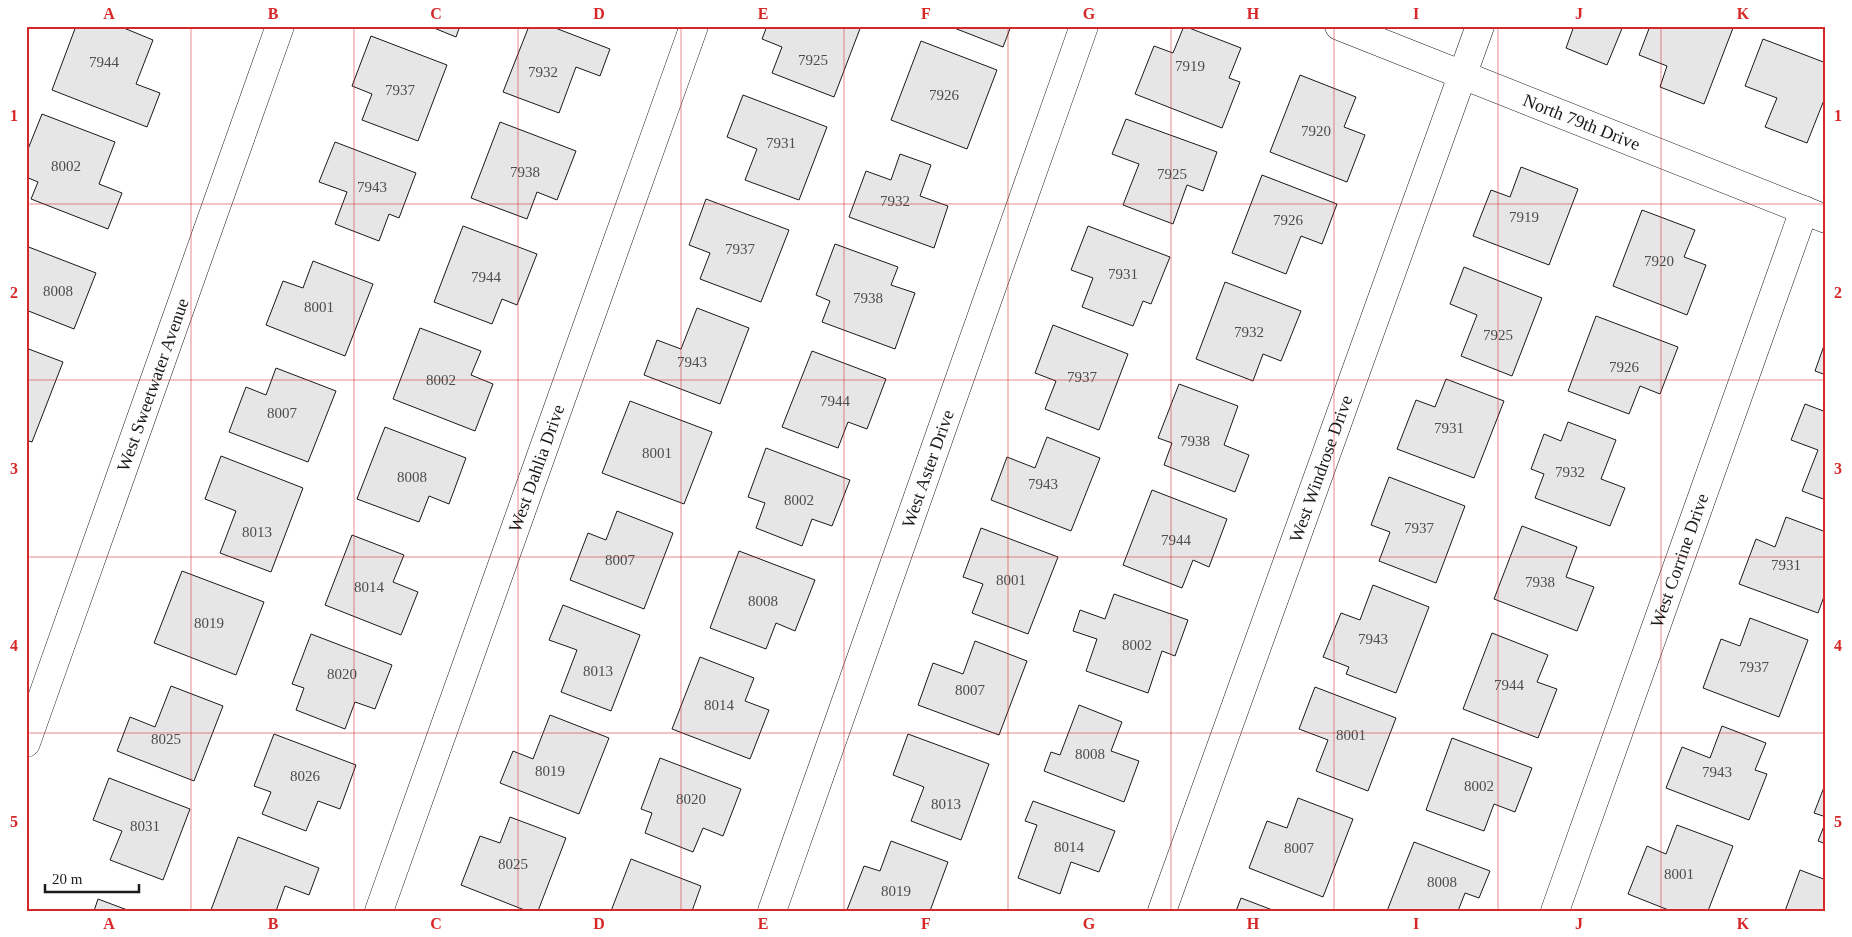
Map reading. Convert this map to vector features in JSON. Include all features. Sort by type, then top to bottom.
[{"type":"street","name":"West Sweetwater Avenue","points":[[26,743],[280,26]]},
{"type":"street","name":"West Dahlia Drive","points":[[379,911],[694,26]]},
{"type":"street","name":"West Aster Drive","points":[[772,911],[1084,26]]},
{"type":"street","name":"North 79th Drive","points":[[1339,26],[1815,214]]},
{"type":"street","name":"West Windrose Drive","points":[[1162,911],[1480,26]]},
{"type":"street","name":"West Corrine Drive","points":[[1555,911],[1815,214]]},
{"type":"building","points":[[76,26],[119,26],[153,40],[136,84],[160,93],[147,127],[52,90]]},
{"type":"building","points":[[429,26],[460,26],[456,37]]},
{"type":"building","points":[[529,26],[550,26],[610,49],[600,76],[576,67],[559,113],[503,92]]},
{"type":"building","points":[[767,26],[861,26],[834,97],[772,73],[782,47],[762,39]]},
{"type":"building","points":[[949,26],[1011,26],[1003,47]]},
{"type":"building","points":[[1184,26],[1241,48],[1229,78],[1240,82],[1222,128],[1135,94],[1154,46],[1173,53]]},
{"type":"building","points":[[1574,26],[1623,26],[1607,65],[1566,48]]},
{"type":"building","points":[[1650,26],[1733,28],[1704,104],[1660,87],[1667,66],[1639,55]]},
{"type":"building","points":[[371,36],[447,65],[418,141],[362,120],[372,94],[352,86]]},
{"type":"building","points":[[1763,39],[1826,63],[1826,95],[1807,143],[1765,127],[1777,98],[1745,86]]},
{"type":"building","points":[[921,41],[997,70],[967,149],[891,120]]},
{"type":"building","points":[[1300,75],[1356,97],[1344,127],[1365,135],[1347,182],[1270,152]]},
{"type":"building","points":[[743,95],[827,127],[799,200],[745,180],[757,149],[727,137]]},
{"type":"building","points":[[42,114],[115,142],[99,184],[122,193],[108,229],[31,199],[38,182],[26,177],[26,154]]},
{"type":"building","points":[[1126,119],[1217,152],[1203,191],[1187,185],[1173,224],[1123,205],[1139,164],[1112,154]]},
{"type":"building","points":[[500,122],[576,151],[557,200],[537,192],[527,219],[471,198]]},
{"type":"building","points":[[335,142],[416,173],[399,218],[389,214],[379,241],[335,224],[347,192],[319,182]]},
{"type":"building","points":[[900,154],[931,165],[920,196],[948,206],[934,248],[849,217],[866,171],[891,180]]},
{"type":"building","points":[[1521,167],[1578,189],[1549,265],[1473,236],[1491,190],[1510,197]]},
{"type":"building","points":[[1262,175],[1337,204],[1322,244],[1301,236],[1286,274],[1232,253]]},
{"type":"building","points":[[706,199],[789,230],[761,302],[700,279],[710,253],[689,245]]},
{"type":"building","points":[[1642,210],[1695,230],[1684,257],[1706,265],[1687,315],[1613,286]]},
{"type":"building","points":[[463,226],[537,254],[517,305],[502,299],[492,324],[434,302]]},
{"type":"building","points":[[1088,226],[1170,257],[1151,304],[1143,301],[1133,326],[1082,307],[1093,278],[1071,270]]},
{"type":"building","points":[[835,244],[898,267],[891,285],[915,293],[895,349],[822,322],[830,301],[816,295]]},
{"type":"building","points":[[26,246],[96,273],[74,329],[26,310]]},
{"type":"building","points":[[313,261],[373,284],[345,356],[266,325],[283,281],[303,288]]},
{"type":"building","points":[[1464,267],[1542,298],[1512,376],[1461,356],[1477,315],[1450,304]]},
{"type":"building","points":[[1225,282],[1301,311],[1281,361],[1263,354],[1253,381],[1196,359]]},
{"type":"building","points":[[697,308],[749,328],[720,404],[644,375],[657,340],[681,349]]},
{"type":"building","points":[[1596,316],[1678,347],[1660,394],[1640,386],[1629,414],[1568,391]]},
{"type":"building","points":[[1053,325],[1128,354],[1099,430],[1045,409],[1056,381],[1035,373]]},
{"type":"building","points":[[420,328],[481,351],[471,375],[493,384],[475,431],[393,399]]},
{"type":"building","points":[[1826,340],[1826,375],[1815,371]]},
{"type":"building","points":[[26,348],[63,362],[32,442],[26,440]]},
{"type":"building","points":[[812,351],[886,379],[867,429],[848,422],[838,448],[782,427]]},
{"type":"building","points":[[276,368],[336,391],[308,462],[229,432],[246,387],[266,395]]},
{"type":"building","points":[[1446,379],[1504,401],[1474,478],[1397,449],[1416,400],[1435,407]]},
{"type":"building","points":[[1179,384],[1238,406],[1224,445],[1249,455],[1235,492],[1164,465],[1172,443],[1158,438]]},
{"type":"building","points":[[630,401],[712,432],[684,504],[602,473]]},
{"type":"building","points":[[1805,404],[1826,412],[1826,500],[1802,491],[1818,450],[1791,440]]},
{"type":"building","points":[[1568,422],[1616,440],[1601,479],[1625,488],[1610,526],[1535,498],[1544,474],[1531,469],[1544,434],[1561,441]]},
{"type":"building","points":[[385,427],[466,458],[449,504],[429,496],[419,522],[357,499]]},
{"type":"building","points":[[1047,437],[1100,458],[1071,531],[991,500],[1007,457],[1035,468]]},
{"type":"building","points":[[766,448],[850,480],[832,526],[812,519],[802,546],[756,528],[765,503],[748,497]]},
{"type":"building","points":[[221,456],[303,488],[271,572],[220,553],[236,511],[205,499]]},
{"type":"building","points":[[1389,477],[1465,506],[1436,583],[1379,561],[1390,532],[1371,525]]},
{"type":"building","points":[[1152,490],[1227,519],[1209,567],[1193,560],[1182,588],[1123,565]]},
{"type":"building","points":[[617,511],[673,533],[644,609],[570,580],[588,533],[606,540]]},
{"type":"building","points":[[1786,517],[1826,532],[1826,591],[1818,613],[1739,584],[1756,539],[1775,547]]},
{"type":"building","points":[[1522,526],[1577,547],[1566,577],[1594,587],[1577,631],[1494,599]]},
{"type":"building","points":[[981,528],[1058,557],[1028,634],[972,613],[983,584],[963,577]]},
{"type":"building","points":[[352,535],[404,555],[393,582],[418,592],[401,635],[325,605]]},
{"type":"building","points":[[739,551],[815,580],[795,631],[776,623],[766,649],[710,628]]},
{"type":"building","points":[[182,571],[264,602],[236,675],[154,643]]},
{"type":"building","points":[[1373,585],[1429,607],[1396,693],[1346,674],[1349,667],[1323,657],[1341,613],[1360,620]]},
{"type":"building","points":[[1114,594],[1188,620],[1175,656],[1162,651],[1148,693],[1086,671],[1097,639],[1073,631],[1080,610],[1105,619]]},
{"type":"building","points":[[563,605],[640,635],[611,711],[561,692],[577,650],[549,640]]},
{"type":"building","points":[[1750,618],[1808,640],[1779,717],[1703,688],[1721,639],[1740,646]]},
{"type":"building","points":[[1492,633],[1548,655],[1537,682],[1557,689],[1538,738],[1463,709]]},
{"type":"building","points":[[311,634],[392,665],[375,709],[355,702],[345,729],[296,710],[304,688],[292,684]]},
{"type":"building","points":[[975,641],[1027,661],[999,735],[918,705],[933,663],[963,674]]},
{"type":"building","points":[[700,657],[754,678],[745,701],[769,710],[750,759],[672,729]]},
{"type":"building","points":[[171,686],[223,706],[194,781],[117,751],[130,717],[155,727]]},
{"type":"building","points":[[1315,687],[1396,718],[1368,791],[1316,771],[1328,740],[1299,729]]},
{"type":"building","points":[[1079,705],[1122,722],[1111,751],[1139,761],[1124,802],[1044,771],[1051,752],[1060,755]]},
{"type":"building","points":[[550,715],[609,738],[579,814],[500,783],[513,751],[533,759]]},
{"type":"building","points":[[1722,726],[1766,743],[1755,770],[1767,774],[1749,820],[1666,788],[1682,747],[1710,758]]},
{"type":"building","points":[[274,734],[356,765],[340,809],[318,801],[306,831],[262,814],[271,792],[254,786]]},
{"type":"building","points":[[908,734],[989,764],[961,840],[911,821],[924,787],[893,775]]},
{"type":"building","points":[[1452,738],[1532,768],[1515,812],[1494,804],[1484,831],[1426,810]]},
{"type":"building","points":[[660,758],[741,789],[723,836],[703,828],[693,852],[645,833],[652,813],[641,809]]},
{"type":"building","points":[[109,778],[190,809],[163,880],[110,860],[122,831],[93,820]]},
{"type":"building","points":[[1826,782],[1826,817],[1814,813]]},
{"type":"building","points":[[1298,798],[1353,819],[1323,897],[1249,868],[1267,821],[1287,828]]},
{"type":"building","points":[[1033,801],[1115,831],[1099,872],[1071,862],[1060,894],[1018,878],[1037,825],[1025,821]]},
{"type":"building","points":[[510,817],[566,838],[538,911],[527,911],[461,885],[480,836],[500,843]]},
{"type":"building","points":[[1826,821],[1826,844],[1818,841]]},
{"type":"building","points":[[1677,825],[1733,846],[1708,911],[1671,911],[1628,894],[1647,846],[1666,854]]},
{"type":"building","points":[[238,837],[319,868],[309,895],[285,886],[276,911],[211,910]]},
{"type":"building","points":[[891,841],[948,862],[930,911],[847,910],[864,866],[880,871]]},
{"type":"building","points":[[1414,842],[1490,871],[1479,898],[1465,893],[1458,911],[1387,911]]},
{"type":"building","points":[[631,859],[701,886],[692,911],[611,911]]},
{"type":"building","points":[[1800,870],[1826,880],[1826,911],[1785,911]]},
{"type":"building","points":[[1241,898],[1275,911],[1236,911]]},
{"type":"building","points":[[98,899],[130,911],[94,911]]}]
